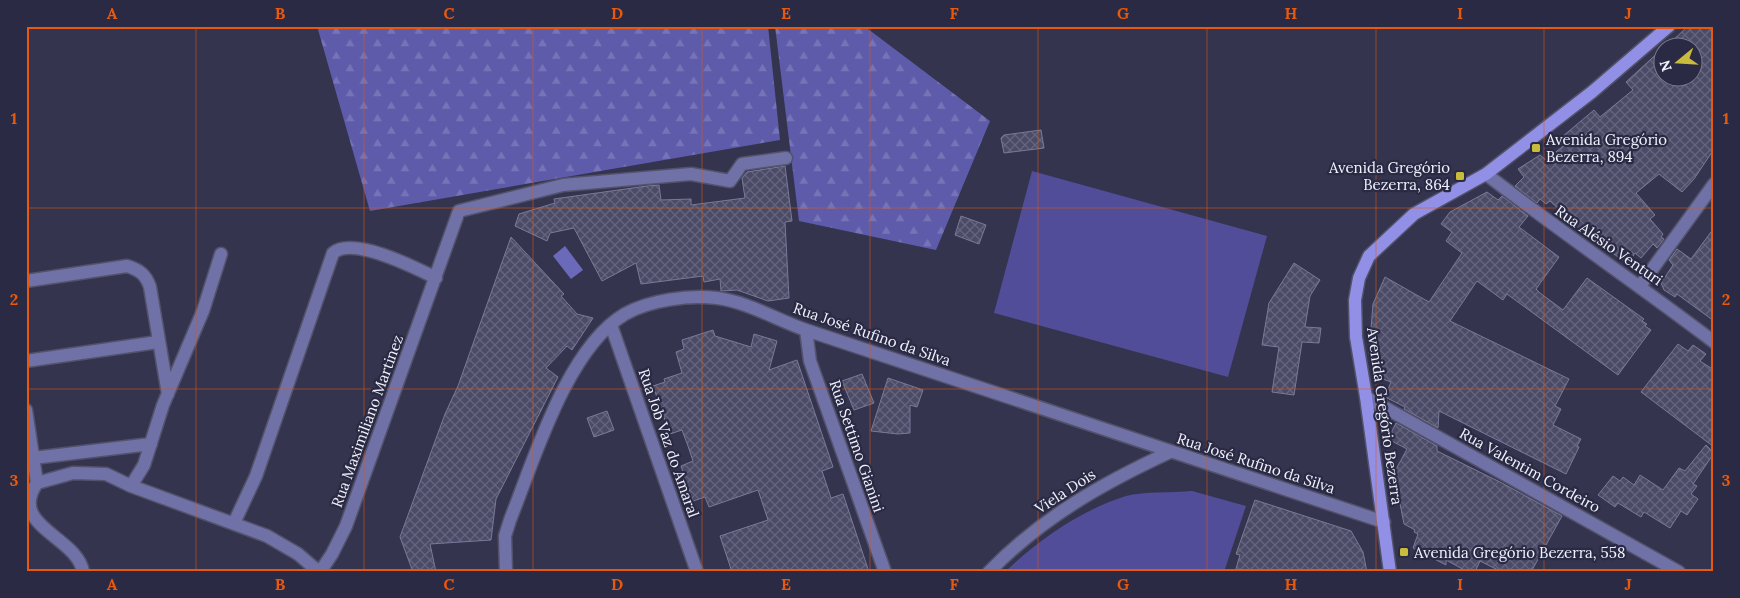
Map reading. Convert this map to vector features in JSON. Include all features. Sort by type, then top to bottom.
[{"type":"street","name":"Avenida Gregório Bezerra","points":[[1390,572],[1356,337],[1355,300],[1359,278],[1370,256],[1414,214],[1486,174],[1592,92],[1669,26]]},
{"type":"street","name":"Rua Maximiliano Martinez","points":[[320,572],[332,554],[346,526],[460,210],[563,185],[691,174],[730,181],[742,164],[786,158]]},
{"type":"street","name":"Rua Alésio Venturi","points":[[1486,174],[1546,221],[1640,286],[1714,342]]},
{"type":"street","points":[[1640,286],[1714,184]]},
{"type":"street","points":[[234,524],[256,476],[318,292],[333,254],[349,247],[378,253],[436,278]]},
{"type":"street","points":[[131,486],[144,465],[168,394],[203,311],[221,254]]},
{"type":"street","points":[[26,281],[127,266],[138,269],[146,277],[150,287],[168,394]]},
{"type":"street","name":"Rua José Rufino da Silva","points":[[506,572],[505,536],[548,423],[581,360],[611,325],[636,308],[696,297],[718,298],[744,304],[806,330],[1384,522]]},
{"type":"street","name":"Rua Job Vaz do Amaral","points":[[611,325],[697,572]]},
{"type":"street","name":"Rua Settimo Gianini","points":[[806,330],[810,361],[885,572]]},
{"type":"street","points":[[26,361],[158,342]]},
{"type":"street","name":"Rua Valentim Cordeiro","points":[[1366,397],[1678,572]]},
{"type":"street","points":[[26,410],[38,482],[30,498],[32,514],[79,560],[83,572]]},
{"type":"street","points":[[33,458],[150,444]]},
{"type":"street","name":"Viela Dois","points":[[989,572],[1013,547],[1070,504],[1119,476],[1170,452]]},
{"type":"street","points":[[38,482],[73,473],[90,472],[106,474],[131,486],[286,545],[320,572]]},
{"type":"green space","points":[[317,26],[768,26],[780,140],[370,211]]},
{"type":"green space","points":[[775,26],[864,26],[990,121],[936,250],[799,221]]},
{"type":"shaded area","points":[[1032,171],[1267,236],[1228,377],[994,313]]},
{"type":"shaded area","points":[[565,246],[583,270],[571,279],[553,256]]},
{"type":"shaded area","points":[[1192,491],[1246,506],[1224,572],[1005,572],[1061,527],[1109,502],[1133,494]]},
{"type":"building","points":[[1688,26],[1714,26],[1714,149],[1694,179],[1682,192],[1659,174],[1636,193],[1655,215],[1650,219],[1663,234],[1661,237],[1664,239],[1657,248],[1653,244],[1641,258],[1635,253],[1628,264],[1570,223],[1572,221],[1550,201],[1546,204],[1540,199],[1537,203],[1515,186],[1524,177],[1518,169],[1540,155],[1546,160],[1567,143],[1562,137],[1594,110],[1600,117],[1633,90],[1626,82],[1652,58],[1652,88],[1702,88],[1702,38],[1675,38]]},
{"type":"building","points":[[1041,130],[1044,148],[1004,153],[1001,138],[1004,135]]},
{"type":"building","points":[[785,166],[792,221],[785,222],[789,298],[768,301],[737,290],[721,291],[720,279],[704,282],[703,276],[641,284],[636,263],[602,281],[574,228],[550,233],[547,241],[515,226],[519,214],[555,203],[554,199],[647,186],[659,185],[661,200],[691,199],[691,205],[745,198],[742,178],[747,172]]},
{"type":"building","points":[[1487,192],[1498,200],[1502,196],[1528,216],[1519,227],[1559,257],[1536,289],[1540,293],[1563,310],[1587,278],[1644,319],[1642,321],[1647,324],[1645,326],[1651,330],[1618,375],[1507,294],[1503,300],[1477,281],[1450,321],[1569,379],[1555,406],[1561,409],[1553,425],[1581,439],[1566,474],[1439,411],[1438,428],[1404,409],[1405,407],[1385,397],[1391,382],[1380,378],[1384,370],[1371,364],[1369,353],[1373,304],[1385,277],[1429,302],[1462,253],[1446,241],[1452,232],[1441,224],[1450,212]]},
{"type":"building","points":[[961,216],[986,225],[979,244],[955,235]]},
{"type":"building","points":[[1714,228],[1714,321],[1677,294],[1675,297],[1664,290],[1661,283],[1673,265],[1669,260],[1677,249],[1691,259]]},
{"type":"building","points":[[511,237],[564,294],[561,296],[577,314],[593,318],[572,350],[567,346],[546,368],[558,377],[496,499],[491,540],[430,544],[436,572],[413,572],[400,537],[445,414],[458,386]]},
{"type":"building","points":[[1294,263],[1320,280],[1310,296],[1305,327],[1321,328],[1319,343],[1302,342],[1294,395],[1272,392],[1279,347],[1262,345],[1269,303]]},
{"type":"building","points":[[713,330],[715,336],[751,347],[754,334],[777,341],[769,370],[797,360],[833,467],[822,471],[831,498],[843,494],[869,572],[732,572],[720,536],[768,520],[758,490],[709,507],[705,497],[693,501],[681,466],[693,461],[688,446],[682,430],[670,434],[653,386],[665,382],[664,379],[682,373],[676,352],[684,349],[682,340]]},
{"type":"building","points":[[1678,344],[1688,351],[1693,345],[1706,354],[1700,361],[1714,370],[1714,447],[1641,392]]},
{"type":"building","points":[[862,374],[874,403],[854,410],[842,381]]},
{"type":"building","points":[[888,378],[923,390],[917,407],[910,405],[910,433],[898,434],[871,431]]},
{"type":"building","points":[[607,411],[614,430],[594,437],[587,418]]},
{"type":"building","points":[[1396,423],[1437,446],[1437,451],[1502,483],[1562,516],[1531,572],[1502,572],[1480,561],[1475,572],[1468,572],[1446,560],[1446,565],[1413,548],[1418,534],[1414,532],[1415,530],[1404,524],[1394,473],[1407,449],[1388,439]]},
{"type":"building","points":[[1706,445],[1714,453],[1693,484],[1697,486],[1691,494],[1698,499],[1687,515],[1681,511],[1670,528],[1644,512],[1641,517],[1618,503],[1615,507],[1598,495],[1613,476],[1620,481],[1623,477],[1634,485],[1640,475],[1663,490],[1679,468],[1685,471]]},
{"type":"building","points":[[1255,500],[1351,531],[1363,552],[1367,572],[1235,572],[1240,555],[1236,554]]},
{"type":"place","name":"Avenida Gregório Bezerra, 894","points":[[1536,148]]},
{"type":"place","name":"Avenida Gregório Bezerra, 864","points":[[1460,176]]},
{"type":"place","name":"Avenida Gregório Bezerra, 558","points":[[1404,552]]}]
